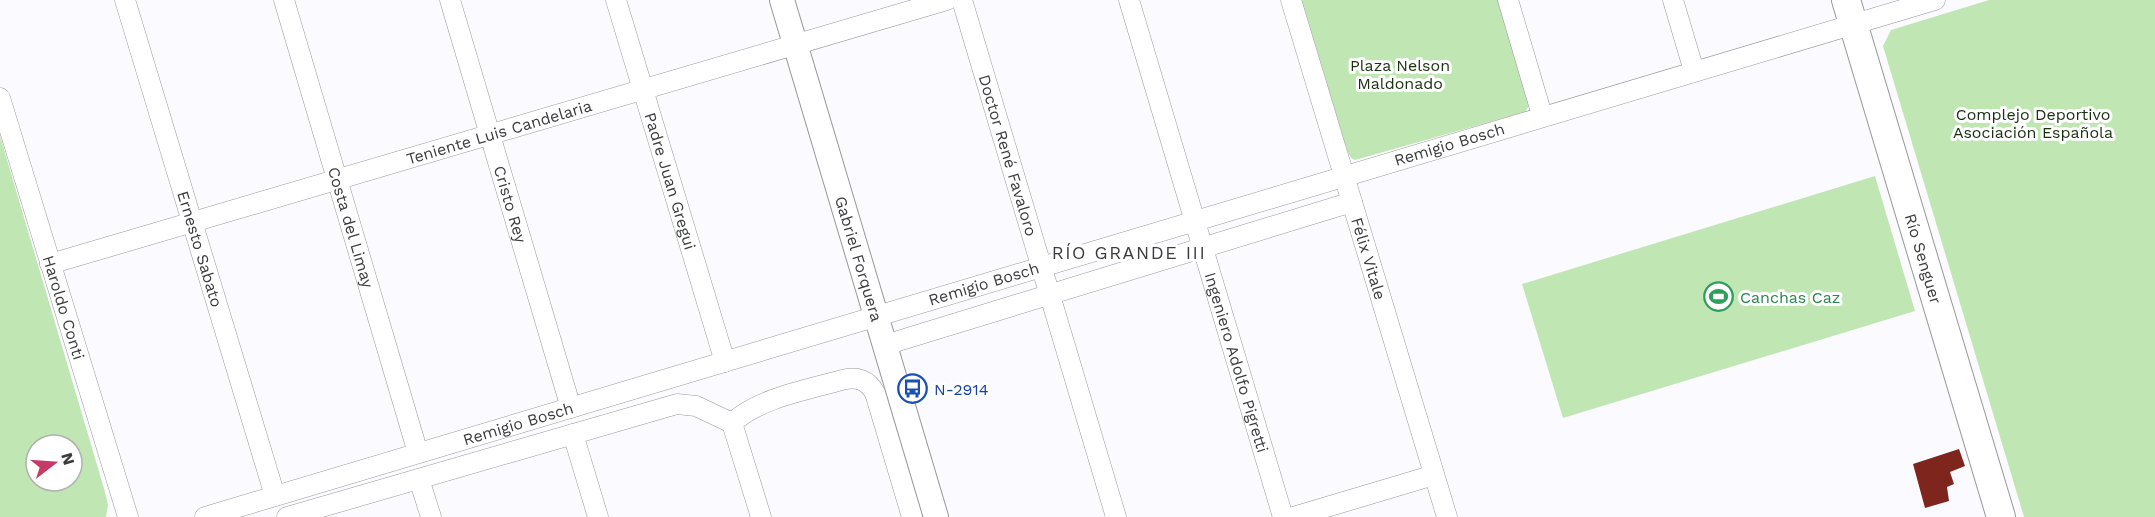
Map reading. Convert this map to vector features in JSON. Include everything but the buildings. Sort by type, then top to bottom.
[{"type":"main road","name":"Río Senguer","points":[[1850,12],[2001,517]]},
{"type":"street","name":"Ernesto Sabato","points":[[124,0],[275,496]]},
{"type":"street","name":"Costa del Limay","points":[[284,0],[418,453]]},
{"type":"street","name":"Cristo Rey","points":[[450,0],[571,408]]},
{"type":"street","name":"Padre Juan Gregui","points":[[616,0],[725,362]]},
{"type":"street","name":"Gabriel Forquera","points":[[782,0],[936,517]]},
{"type":"street","name":"Teniente Luis Candelaria","points":[[50,264],[947,0]]},
{"type":"street","name":"Doctor René Favaloro","points":[[962,0],[1116,517]]},
{"type":"street","name":"Ingeniero Adolfo Pigretti","points":[[1129,0],[1283,517]]},
{"type":"street","name":"Félix Vitale","points":[[1291,0],[1447,517]]},
{"type":"street","points":[[1508,0],[1542,116]]},
{"type":"street","points":[[1673,0],[1694,71]]},
{"type":"street","name":"Remigio Bosch","points":[[205,517],[1343,174],[1694,71],[1850,12],[1935,0]]},
{"type":"street","name":"Haroldo Conti","points":[[0,98],[128,517]]},
{"type":"street","name":"Remigio Bosch","points":[[885,345],[1352,202]]},
{"type":"street","points":[[760,517],[732,423],[747,411],[760,405],[842,380],[856,378],[868,383],[875,393],[912,517]]},
{"type":"street","name":"Remigio Bosch","points":[[288,517],[683,404],[696,406],[732,423]]},
{"type":"street","points":[[573,434],[598,517]]},
{"type":"street","points":[[1293,517],[1434,475]]},
{"type":"street","points":[[419,479],[430,517]]},
{"type":"green space","name":"Plaza Nelson Maldonado","points":[[1302,0],[1498,0],[1529,106],[1525,112],[1355,160],[1351,158],[1347,150]]},
{"type":"green space","name":"Complejo Deportivo Asociación Española","points":[[1989,0],[2155,0],[2155,517],[2024,517],[1883,46],[1891,30]]},
{"type":"green space","points":[[0,136],[105,492],[108,505],[106,517],[0,517]]},
{"type":"green space","name":"Canchas Caz","points":[[1875,176],[1915,311],[1563,418],[1522,284]]},
{"type":"place","name":"Canchas Caz","points":[[1719,297]]},
{"type":"place","name":"N-2914","points":[[913,389]]},
{"type":"district","name":"RÍO GRANDE III","points":[[1129,253]]}]
